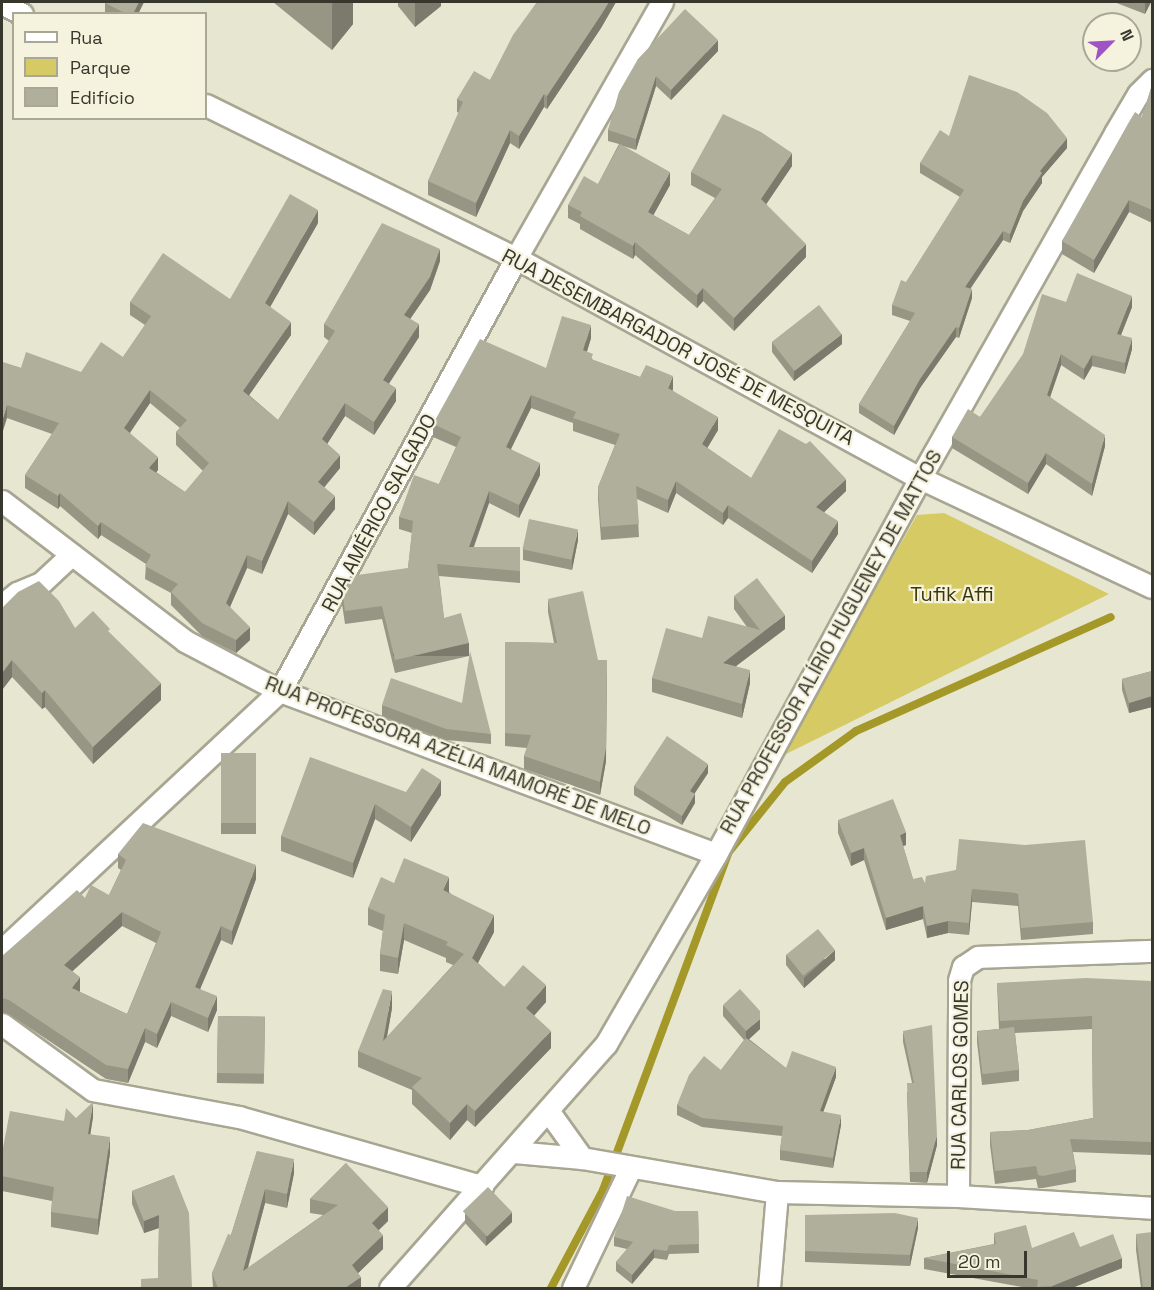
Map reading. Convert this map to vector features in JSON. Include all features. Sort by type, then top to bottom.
[{"type":"street","name":"RUA AMÉRICO SALGADO","points":[[2,950],[280,691],[516,258],[662,2]]},
{"type":"street","points":[[2,3],[18,12]]},
{"type":"street","name":"RUA PROFESSOR ALÍRIO HUGUENEY DE MATTOS","points":[[390,1288],[514,1152],[606,1044],[716,854],[920,478],[1120,123],[1138,94],[1152,80]]},
{"type":"street","name":"RUA DESEMBARGADOR JOSÉ DE MESQUITA","points":[[207,105],[516,258],[920,478],[1152,587]]},
{"type":"street","name":"RUA PROFESSORA AZÉLIA MAMORÉ DE MELO","points":[[2,501],[185,641],[280,691],[716,854]]},
{"type":"street","points":[[2,605],[17,593],[41,583],[72,554]]},
{"type":"street","name":"RUA CARLOS GOMES","points":[[958,1196],[959,980],[963,967],[978,957],[1152,951]]},
{"type":"street","points":[[2,1024],[93,1089],[239,1118],[482,1186]]},
{"type":"street","points":[[549,1112],[586,1159]]},
{"type":"street","points":[[514,1152],[586,1159],[625,1168],[777,1192],[958,1196],[1152,1208]]},
{"type":"street","points":[[573,1288],[625,1168]]},
{"type":"street","points":[[770,1288],[777,1192]]},
{"type":"green space","name":"Tufik Affi","points":[[944,513],[1109,594],[780,757],[917,515]]},
{"type":"building","points":[[139,2],[134,12],[123,12],[105,3]]},
{"type":"building","points":[[537,2],[609,2],[547,96],[544,94],[519,136],[510,130],[476,203],[428,181],[463,102],[457,99],[474,71],[490,80],[513,35]]},
{"type":"building","points":[[685,9],[718,40],[671,90],[656,76],[636,139],[608,130],[619,92],[638,59]]},
{"type":"building","points":[[969,75],[1017,92],[1047,113],[1067,138],[1040,171],[1042,173],[1023,201],[1010,234],[1003,231],[965,287],[972,289],[959,328],[956,327],[920,379],[894,426],[859,404],[915,313],[892,305],[901,280],[906,282],[964,190],[920,163],[940,130],[949,136]]},
{"type":"building","points":[[1152,85],[1152,210],[1129,200],[1094,260],[1062,241],[1135,112],[1142,117]]},
{"type":"building","points":[[723,114],[761,132],[792,153],[761,199],[806,244],[734,318],[703,288],[697,295],[635,242],[633,246],[580,216],[582,212],[568,205],[584,176],[598,184],[620,144],[670,172],[648,212],[689,235],[722,189],[691,172]]},
{"type":"building","points":[[290,194],[318,210],[265,303],[291,322],[243,391],[278,420],[335,331],[324,324],[382,223],[440,249],[430,277],[404,315],[419,324],[383,380],[396,388],[374,422],[345,403],[322,439],[340,455],[318,482],[335,496],[314,522],[288,501],[262,561],[247,555],[226,603],[250,627],[236,640],[202,623],[171,592],[178,584],[145,566],[151,555],[101,522],[98,526],[60,493],[58,496],[25,475],[59,423],[7,405],[2,421],[2,362],[21,368],[26,352],[81,372],[101,342],[123,357],[151,316],[130,302],[163,253],[230,299]],"holes":[[[150,390],[187,420],[176,432],[209,463],[185,492],[149,468],[158,457],[124,428]]]},
{"type":"building","points":[[1077,273],[1132,296],[1117,334],[1132,338],[1125,363],[1092,355],[1084,369],[1061,354],[1047,395],[1105,435],[1092,484],[1046,453],[1028,483],[952,437],[968,409],[980,417],[1023,354],[1042,294],[1066,302]]},
{"type":"building","points":[[819,305],[842,334],[794,371],[772,342]]},
{"type":"building","points":[[562,316],[591,325],[583,350],[593,354],[591,359],[640,377],[646,365],[673,376],[668,388],[718,417],[702,444],[751,478],[779,429],[806,444],[810,441],[846,479],[816,507],[838,521],[812,561],[728,505],[723,513],[676,481],[668,500],[636,486],[639,524],[601,527],[598,487],[620,434],[573,418],[576,412],[531,395],[506,447],[540,463],[519,505],[489,491],[469,547],[520,547],[520,571],[437,564],[444,618],[461,613],[469,643],[395,660],[382,606],[345,611],[342,591],[350,576],[408,568],[413,521],[399,517],[414,475],[439,484],[461,437],[433,424],[480,339],[546,368]]},
{"type":"building","points":[[529,519],[578,529],[571,560],[523,549]]},
{"type":"building","points":[[757,578],[785,615],[723,663],[750,670],[742,704],[652,678],[666,628],[702,638],[708,616],[760,630],[734,596]]},
{"type":"building","points":[[39,581],[59,601],[75,628],[93,611],[110,629],[108,631],[161,683],[93,747],[45,690],[42,693],[12,660],[2,673],[2,608],[18,592]]},
{"type":"building","points":[[583,591],[598,660],[607,660],[606,748],[600,782],[524,756],[531,735],[505,733],[505,642],[557,643],[548,599]]},
{"type":"building","points":[[470,651],[491,734],[446,729],[382,705],[391,678],[462,703]]},
{"type":"building","points":[[1152,671],[1152,696],[1129,703],[1122,679]]},
{"type":"building","points":[[667,736],[708,764],[690,791],[695,794],[682,816],[634,786]]},
{"type":"building","points":[[221,753],[256,753],[256,823],[221,823]]},
{"type":"building","points":[[310,757],[406,792],[422,768],[441,780],[411,827],[375,804],[353,863],[281,836]]},
{"type":"building","points":[[893,799],[906,832],[900,835],[913,879],[922,877],[925,883],[926,876],[956,870],[959,839],[1025,845],[1085,840],[1093,922],[1021,928],[1018,893],[972,889],[969,923],[948,921],[927,926],[923,906],[886,918],[864,848],[851,853],[838,820]]},
{"type":"building","points":[[143,823],[256,865],[232,931],[221,926],[195,987],[217,996],[208,1018],[171,1002],[157,1034],[145,1028],[128,1069],[106,1065],[9,1000],[2,998],[2,956],[77,890],[85,898],[91,885],[109,895],[126,860],[118,854]],"holes":[[[122,912],[161,932],[127,1014],[72,988],[80,977],[64,965]]]},
{"type":"building","points":[[404,858],[449,877],[443,890],[494,915],[472,958],[504,987],[523,965],[546,985],[526,1008],[551,1031],[475,1111],[467,1104],[450,1123],[412,1087],[422,1078],[358,1051],[383,989],[392,991],[383,1041],[464,954],[446,945],[448,942],[404,923],[398,958],[380,954],[385,915],[368,908],[381,877],[394,883]]},
{"type":"building","points":[[818,929],[835,950],[803,976],[786,955]]},
{"type":"building","points":[[1086,978],[1152,981],[1151,1142],[1070,1139],[1076,1169],[1043,1176],[1038,1175],[1036,1166],[995,1171],[990,1132],[1028,1130],[1093,1118],[1092,1016],[1000,1021],[997,983]]},
{"type":"building","points":[[740,989],[760,1011],[760,1019],[746,1031],[723,1005]]},
{"type":"building","points":[[218,1016],[265,1017],[264,1074],[217,1073]]},
{"type":"building","points":[[932,1025],[937,1135],[927,1172],[910,1172],[907,1083],[914,1083],[903,1031]]},
{"type":"building","points":[[1014,1027],[1019,1070],[983,1074],[977,1032]]},
{"type":"building","points":[[746,1038],[786,1068],[792,1051],[836,1067],[820,1111],[841,1115],[833,1158],[780,1150],[783,1126],[702,1118],[677,1105],[689,1075],[704,1056],[721,1070]]},
{"type":"building","points":[[93,1102],[88,1134],[110,1137],[98,1219],[51,1212],[54,1187],[2,1176],[2,1153],[10,1111],[64,1121],[66,1108],[76,1118]]},
{"type":"building","points":[[257,1151],[294,1159],[287,1194],[265,1189],[243,1271],[338,1205],[310,1199],[346,1163],[388,1207],[372,1223],[383,1235],[352,1265],[361,1277],[345,1288],[218,1288],[212,1273],[228,1234],[231,1235]]},
{"type":"building","points":[[174,1175],[189,1213],[192,1288],[141,1288],[141,1279],[158,1278],[159,1215],[144,1221],[132,1191]]},
{"type":"building","points":[[488,1187],[512,1212],[487,1236],[463,1211]]},
{"type":"building","points":[[627,1196],[675,1211],[698,1211],[699,1244],[669,1245],[667,1251],[654,1249],[632,1275],[616,1262],[633,1242],[614,1237]]},
{"type":"building","points":[[895,1213],[918,1218],[910,1255],[805,1251],[805,1215]]},
{"type":"building","points":[[1026,1225],[1032,1248],[1074,1232],[1080,1247],[1113,1234],[1122,1258],[1052,1286],[1037,1287],[1038,1280],[924,1258],[996,1244],[994,1233]]},
{"type":"building","points":[[1152,1232],[1152,1288],[1143,1288],[1136,1234]]},
{"type":"waterway","points":[[551,1288],[603,1190],[728,853],[785,782],[856,731],[1111,617]]}]
